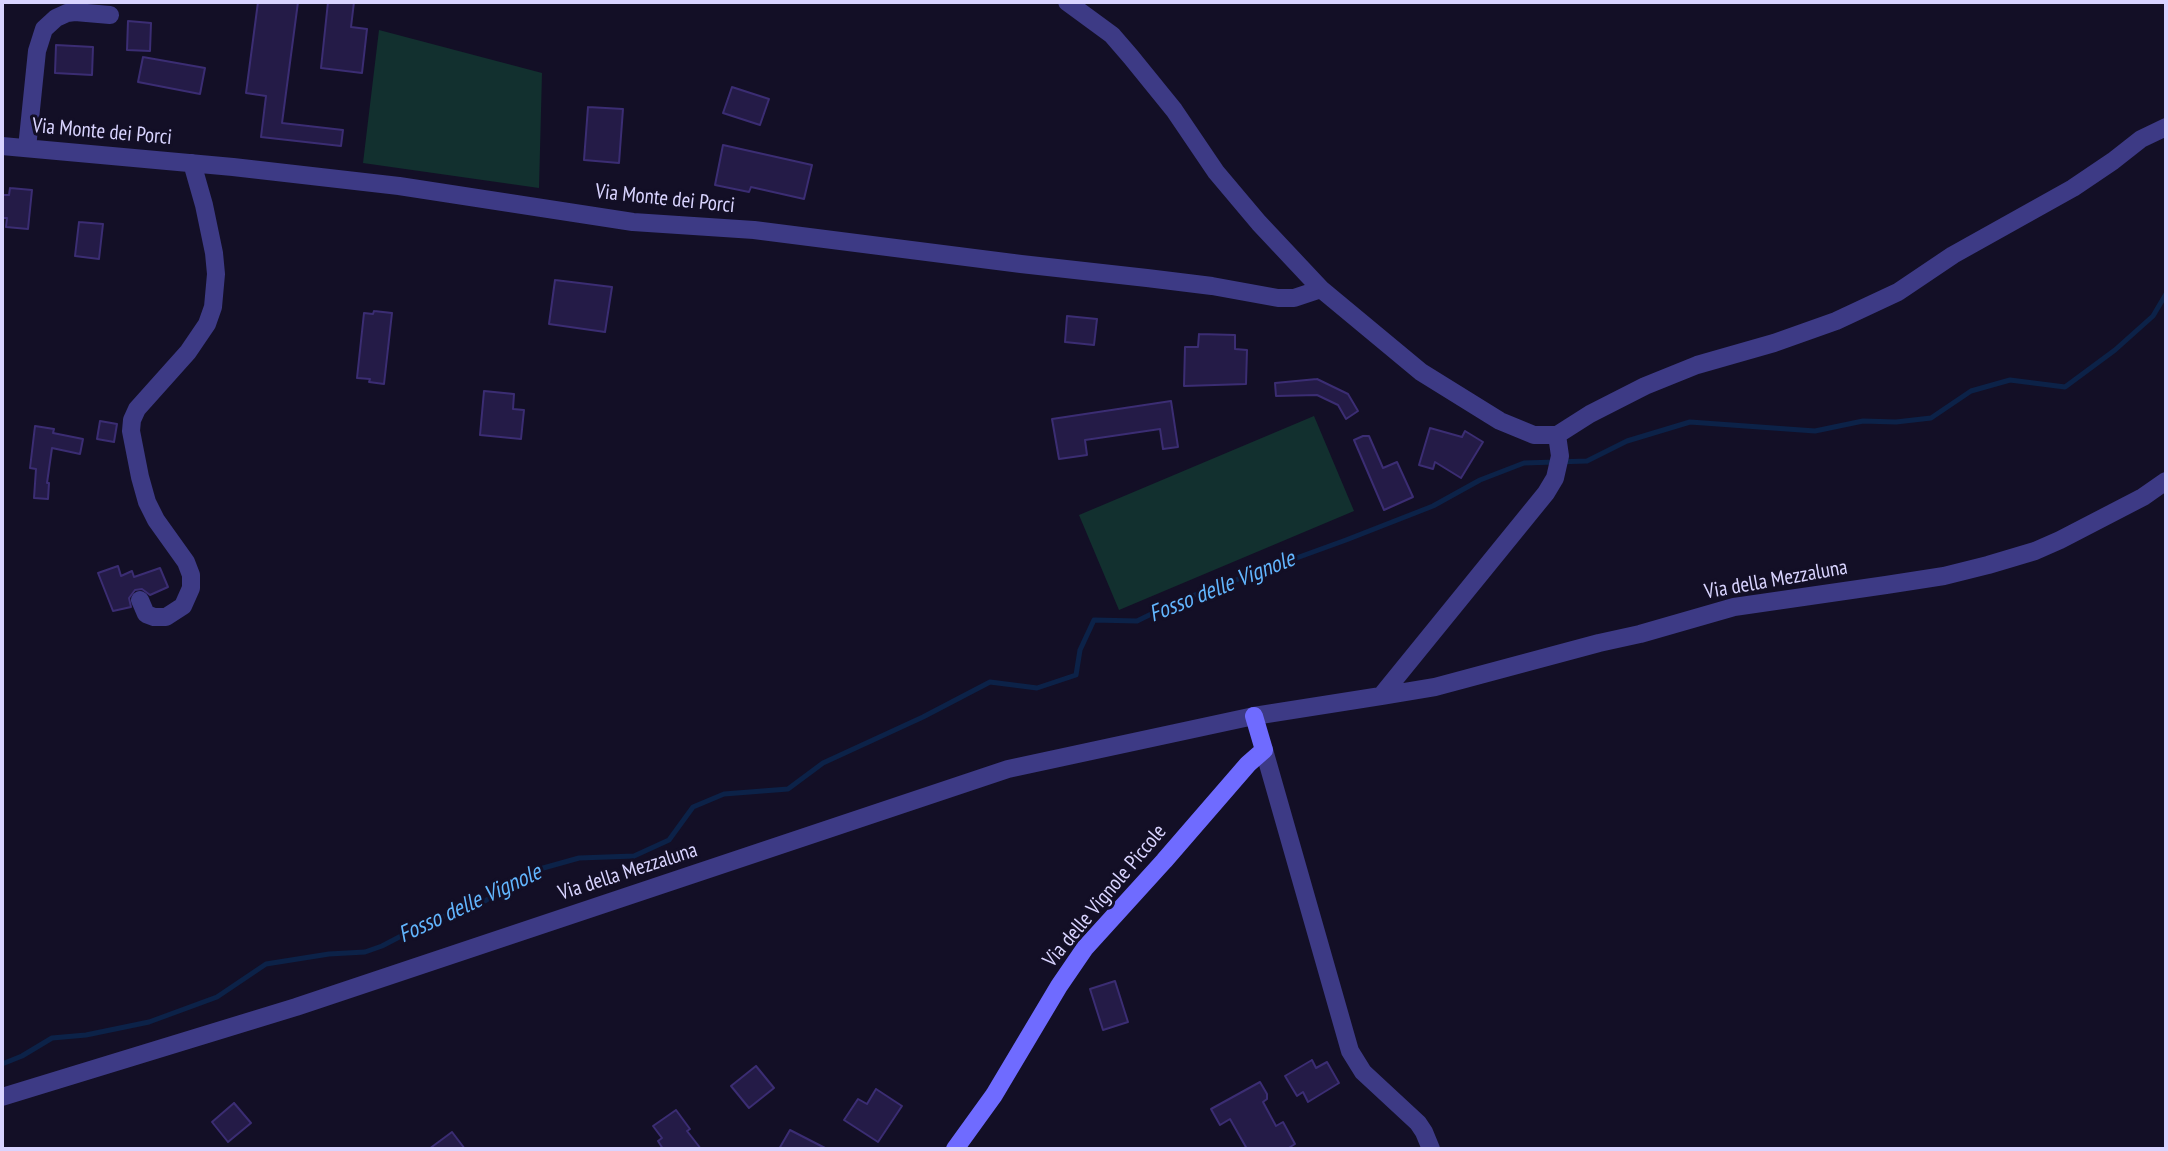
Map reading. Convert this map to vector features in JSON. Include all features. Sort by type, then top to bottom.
[{"type":"street","points":[[1067,2],[1112,35],[1132,57],[1174,110],[1216,172],[1321,289],[1421,372],[1500,421],[1534,435],[1557,435],[1590,414],[1645,386],[1697,365],[1774,343],[1836,321],[1898,292],[1953,255],[2073,188],[2141,139],[2166,127]]},
{"type":"street","points":[[27,149],[37,51],[44,29],[56,18],[67,13],[110,15]]},
{"type":"street","name":"Via Monte dei Porci","points":[[2,146],[192,163],[399,186],[645,224],[754,230],[1212,286],[1278,298],[1294,298],[1321,289]]},
{"type":"street","points":[[140,600],[146,614],[166,617],[183,606],[191,588],[191,575],[186,562],[156,520],[147,502],[131,431],[137,409],[188,352],[207,324],[213,307],[216,274],[214,253],[192,163]]},
{"type":"street","points":[[1381,696],[1546,493],[1555,478],[1560,456],[1557,435]]},
{"type":"street","name":"Via della Mezzaluna","points":[[2,1097],[296,1007],[1007,769],[1233,720],[1436,687],[1734,607],[1944,576],[2035,551],[2143,497],[2166,481]]},
{"type":"street","points":[[1254,716],[1350,1051],[1363,1072],[1418,1123],[1431,1149]]},
{"type":"street","name":"Via delle Vignole Piccole","points":[[955,1149],[994,1095],[1059,986],[1085,948],[1248,764],[1264,750]]},
{"type":"green space","points":[[379,30],[542,73],[539,188],[363,163]]},
{"type":"green space","points":[[1314,416],[1354,511],[1119,610],[1079,515]]},
{"type":"building","points":[[258,2],[298,2],[282,123],[343,130],[341,146],[261,137],[266,96],[246,93]]},
{"type":"building","points":[[328,2],[354,2],[351,27],[367,29],[362,73],[321,68]]},
{"type":"building","points":[[128,21],[151,23],[150,51],[127,50]]},
{"type":"building","points":[[56,45],[93,47],[92,75],[55,73]]},
{"type":"building","points":[[143,57],[205,68],[200,94],[138,82]]},
{"type":"building","points":[[732,87],[769,99],[760,125],[723,113]]},
{"type":"building","points":[[588,107],[623,109],[619,163],[584,160]]},
{"type":"building","points":[[723,145],[812,165],[804,199],[751,187],[749,192],[715,185]]},
{"type":"building","points":[[10,188],[32,190],[28,229],[6,227],[7,218],[2,218],[2,195],[9,195]]},
{"type":"building","points":[[79,222],[103,224],[99,259],[75,256]]},
{"type":"building","points":[[555,280],[612,287],[605,332],[549,324]]},
{"type":"building","points":[[374,311],[392,313],[384,384],[357,378],[364,313],[373,314]]},
{"type":"building","points":[[1067,316],[1097,319],[1094,345],[1065,342]]},
{"type":"building","points":[[1199,334],[1235,335],[1235,349],[1247,350],[1246,384],[1184,386],[1185,347],[1198,347]]},
{"type":"building","points":[[1317,379],[1348,394],[1358,411],[1346,419],[1338,405],[1317,395],[1276,396],[1275,383]]},
{"type":"building","points":[[484,391],[514,394],[513,409],[524,410],[521,439],[480,435]]},
{"type":"building","points":[[1171,401],[1178,447],[1163,449],[1160,429],[1085,440],[1087,455],[1059,459],[1052,419]]},
{"type":"building","points":[[100,421],[117,424],[114,442],[97,439]]},
{"type":"building","points":[[35,426],[83,439],[80,454],[52,448],[47,483],[48,499],[34,498],[36,469],[30,468]]},
{"type":"building","points":[[1430,428],[1462,437],[1465,431],[1483,442],[1461,478],[1435,462],[1433,469],[1419,465]]},
{"type":"building","points":[[1369,436],[1383,468],[1397,462],[1413,497],[1384,510],[1354,440]]},
{"type":"building","points":[[118,566],[121,576],[132,571],[134,577],[160,568],[168,587],[150,595],[142,589],[135,590],[129,598],[131,607],[113,611],[98,573]]},
{"type":"building","points":[[1115,981],[1128,1022],[1103,1030],[1090,989]]},
{"type":"building","points":[[1312,1060],[1316,1068],[1327,1062],[1339,1083],[1308,1102],[1303,1092],[1297,1096],[1285,1076]]},
{"type":"building","points":[[756,1066],[774,1088],[749,1108],[731,1086]]},
{"type":"building","points":[[1260,1082],[1267,1094],[1267,1099],[1263,1102],[1276,1126],[1283,1122],[1295,1144],[1287,1149],[1247,1149],[1230,1119],[1220,1125],[1211,1109]]},
{"type":"building","points":[[876,1089],[902,1106],[878,1142],[844,1120],[858,1099],[867,1104]]},
{"type":"building","points":[[234,1103],[251,1123],[228,1142],[212,1122]]},
{"type":"building","points":[[676,1110],[701,1149],[663,1149],[658,1141],[662,1138],[653,1126]]},
{"type":"building","points":[[790,1130],[827,1149],[779,1149]]},
{"type":"building","points":[[452,1132],[465,1149],[429,1149]]},
{"type":"waterway","name":"Fosso delle Vignole","points":[[2,1064],[22,1056],[52,1038],[86,1035],[149,1022],[217,997],[266,964],[329,954],[365,952],[382,946],[426,923],[485,901],[529,872],[579,858],[634,856],[669,840],[693,807],[724,794],[788,789],[823,763],[923,717],[990,682],[1037,688],[1076,675],[1080,650],[1094,620],[1137,621],[1178,601],[1433,506],[1480,480],[1524,463],[1587,461],[1627,441],[1690,422],[1815,431],[1863,421],[1896,422],[1931,418],[1971,391],[2010,380],[2065,387],[2115,350],[2153,316],[2166,294]]}]
